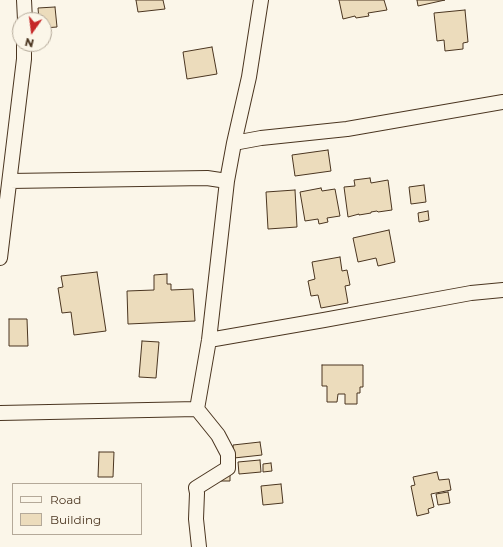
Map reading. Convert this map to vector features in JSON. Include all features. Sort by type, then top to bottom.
[{"type":"street","points":[[24,0],[25,12]]},
{"type":"street","points":[[199,547],[196,519],[196,488],[228,468],[228,454],[218,435],[197,409],[209,340],[227,180],[249,77],[261,0]]},
{"type":"street","points":[[0,258],[24,52]]},
{"type":"street","points":[[234,143],[261,138],[347,129],[503,102]]},
{"type":"street","points":[[10,180],[207,178],[227,180]]},
{"type":"street","points":[[209,340],[471,293],[503,290]]},
{"type":"street","points":[[0,413],[197,409]]},
{"type":"building","points":[[136,0],[163,0],[165,9],[138,12]]},
{"type":"building","points":[[339,0],[384,0],[387,10],[368,13],[369,16],[356,18],[355,16],[343,19]]},
{"type":"building","points":[[417,0],[445,0],[418,6]]},
{"type":"building","points":[[55,7],[57,27],[52,27],[52,12],[38,12],[38,8]]},
{"type":"building","points":[[465,10],[468,42],[463,43],[463,49],[445,51],[444,40],[437,41],[434,13]]},
{"type":"building","points":[[212,47],[217,74],[187,79],[183,52]]},
{"type":"building","points":[[328,150],[331,171],[295,176],[292,155]]},
{"type":"building","points":[[370,178],[371,183],[388,180],[392,210],[377,211],[348,217],[344,187],[355,186],[354,180]]},
{"type":"building","points":[[424,185],[426,202],[411,204],[409,187]]},
{"type":"building","points":[[321,188],[322,191],[335,189],[340,216],[327,218],[328,222],[319,224],[318,219],[305,221],[300,192]]},
{"type":"building","points":[[295,190],[297,227],[268,229],[266,192]]},
{"type":"building","points":[[428,211],[429,220],[419,222],[418,213]]},
{"type":"building","points":[[389,230],[395,262],[378,266],[376,258],[358,262],[353,238]]},
{"type":"building","points":[[340,257],[342,271],[347,270],[350,285],[345,286],[348,303],[321,308],[318,295],[311,296],[308,281],[315,279],[312,262]]},
{"type":"building","points":[[97,272],[106,331],[74,335],[71,312],[62,313],[58,288],[63,287],[61,276]]},
{"type":"building","points":[[167,274],[167,284],[171,284],[171,290],[193,289],[195,321],[128,324],[127,291],[154,290],[154,275]]},
{"type":"building","points":[[9,319],[27,319],[28,346],[9,346]]},
{"type":"building","points":[[142,341],[159,342],[156,378],[139,377]]},
{"type":"building","points":[[322,365],[363,365],[363,387],[360,387],[360,393],[357,393],[357,404],[345,404],[345,394],[338,394],[337,402],[327,402],[327,386],[322,386]]},
{"type":"building","points":[[260,442],[262,455],[234,458],[233,445]]},
{"type":"building","points":[[99,452],[114,452],[113,477],[98,477]]},
{"type":"building","points":[[260,460],[261,472],[239,474],[238,462]]},
{"type":"building","points":[[271,463],[272,471],[263,472],[263,464]]},
{"type":"building","points":[[437,472],[439,480],[449,479],[451,490],[431,494],[434,507],[428,509],[429,513],[417,516],[411,486],[415,485],[413,477]]},
{"type":"building","points":[[221,475],[230,475],[230,481],[221,481]]},
{"type":"building","points":[[281,484],[283,503],[263,505],[261,486]]},
{"type":"building","points":[[448,492],[450,503],[438,505],[436,494]]}]
